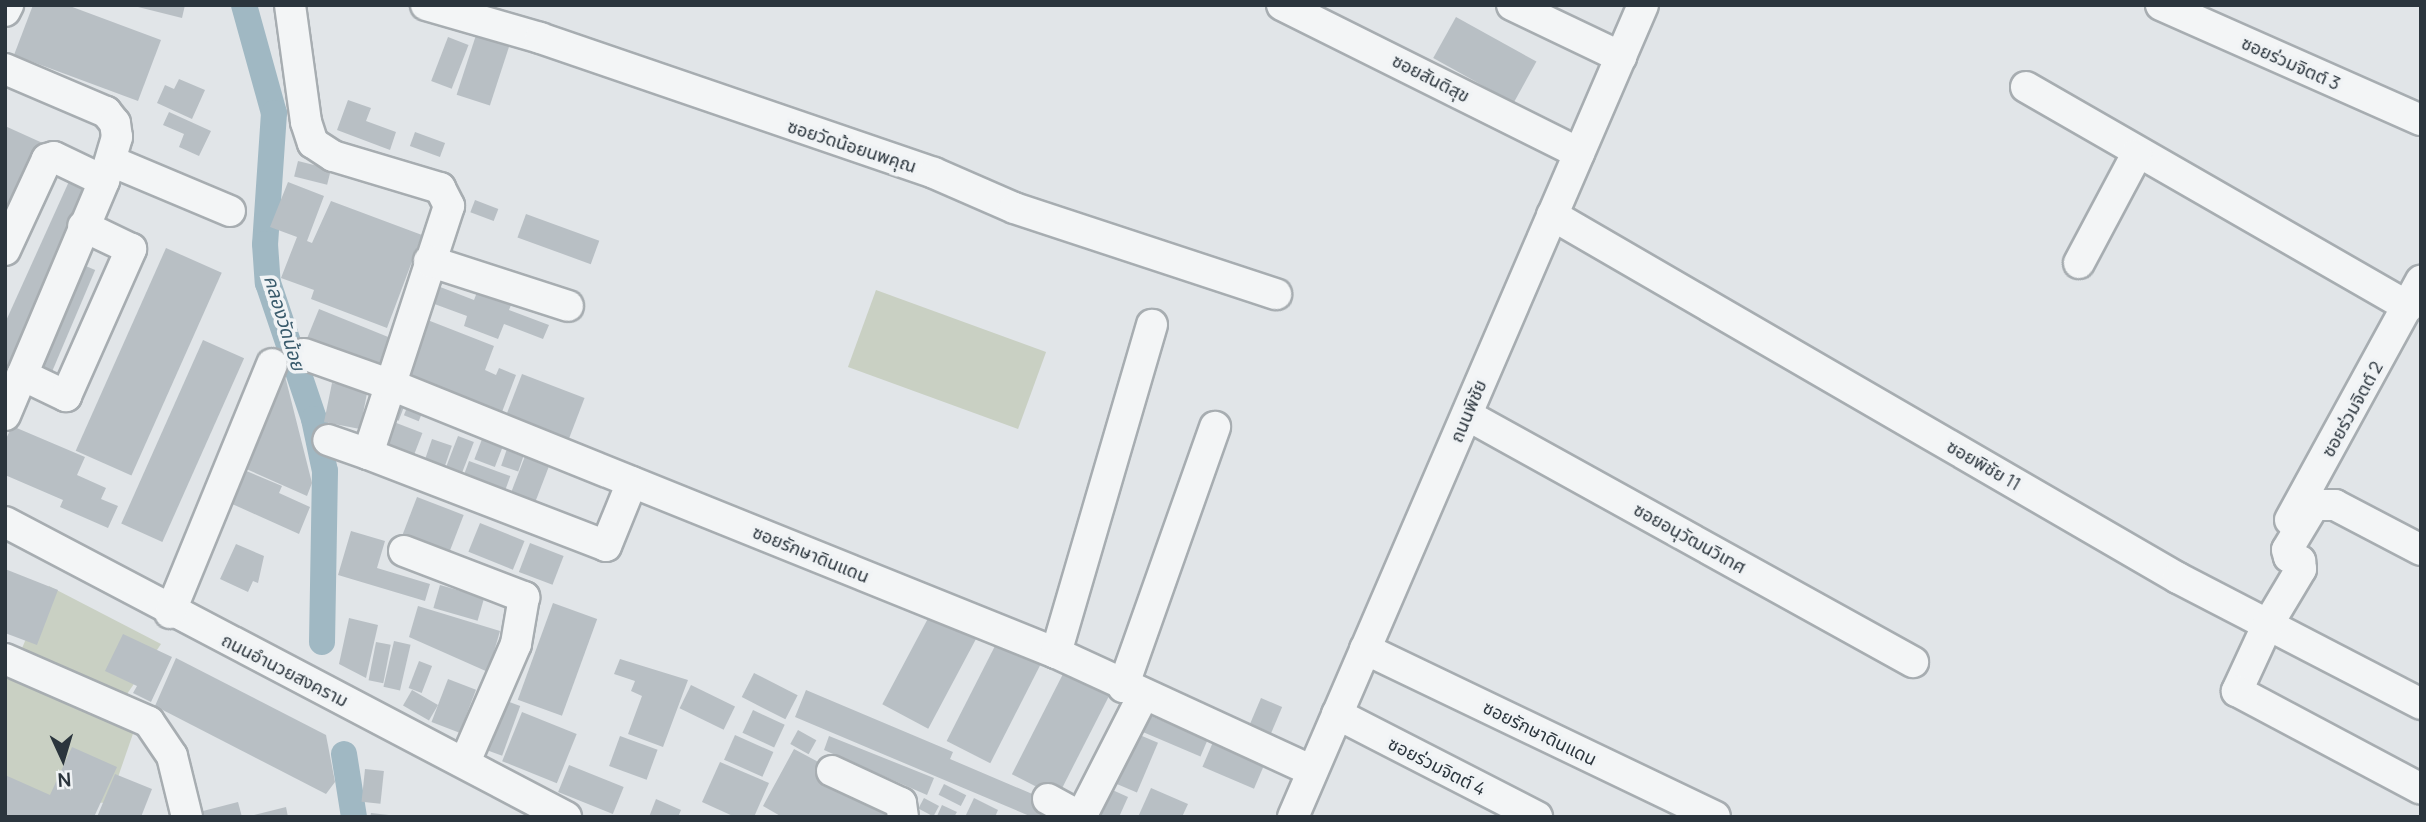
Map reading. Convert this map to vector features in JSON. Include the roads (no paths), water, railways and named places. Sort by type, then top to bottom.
[{"type":"street","points":[[5,11],[8,5]]},
{"type":"street","points":[[290,5],[306,122],[313,143],[333,156],[440,188],[447,196],[449,206],[429,261],[394,386],[368,454]]},
{"type":"street","name":"ซอยวัดน้อยนพคุณ","points":[[425,5],[540,38],[934,173],[1014,208],[1276,295]]},
{"type":"street","name":"ซอยสันติสุข","points":[[1282,5],[1579,153]]},
{"type":"street","points":[[1512,5],[1620,57]]},
{"type":"street","name":"ถนนพิชัย","points":[[1293,817],[1643,5]]},
{"type":"street","name":"ซอยร่วมจิตต์ 3","points":[[2161,5],[2421,120]]},
{"type":"street","points":[[5,69],[106,112],[115,123],[108,171],[6,412]]},
{"type":"street","points":[[2026,87],[2137,154],[2274,226],[2415,294]]},
{"type":"street","points":[[2079,263],[2137,154]]},
{"type":"street","points":[[5,250],[47,159],[59,159],[108,171],[230,211]]},
{"type":"street","name":"ซอยพิชัย 11","points":[[1552,215],[2267,626],[2421,704]]},
{"type":"street","points":[[22,375],[66,396],[131,249],[83,226]]},
{"type":"street","points":[[429,261],[568,306]]},
{"type":"street","name":"ซอยร่วมจิตต์ 2","points":[[2293,537],[2290,518],[2415,294]]},
{"type":"street","points":[[1056,653],[1152,325]]},
{"type":"street","name":"ซอยรักษาดินแดน","points":[[304,354],[394,386],[1056,653],[1133,692],[1312,771]]},
{"type":"street","points":[[170,613],[272,364]]},
{"type":"street","name":"ซอยอนุวัฒนวิเทศ","points":[[1467,415],[1913,662]]},
{"type":"street","points":[[1048,799],[1081,817],[1133,692],[1215,427]]},
{"type":"street","points":[[328,440],[606,547],[632,482]]},
{"type":"street","points":[[2421,550],[2325,502],[2314,505],[2293,537],[2287,552],[2300,561],[2301,569],[2267,626],[2237,691],[2421,789]]},
{"type":"street","name":"ถนนอำนวยสงคราม","points":[[5,522],[170,613],[465,762],[566,817]]},
{"type":"street","points":[[404,551],[524,597],[516,644],[465,762]]},
{"type":"street","name":"ซอยรักษาดินแดน","points":[[1365,649],[1715,817]]},
{"type":"street","points":[[5,659],[149,722],[172,756],[187,817]]},
{"type":"street","name":"ซอยร่วมจิตต์ 4","points":[[1337,714],[1537,817]]},
{"type":"street","points":[[832,771],[901,803],[903,817]]},
{"type":"waterway","name":"คลองวัดน้อย","points":[[244,5],[274,113],[265,244],[268,283],[314,419],[325,471],[322,642]]},
{"type":"waterway","name":"คลองวัดน้อย","points":[[344,754],[354,817]]}]
